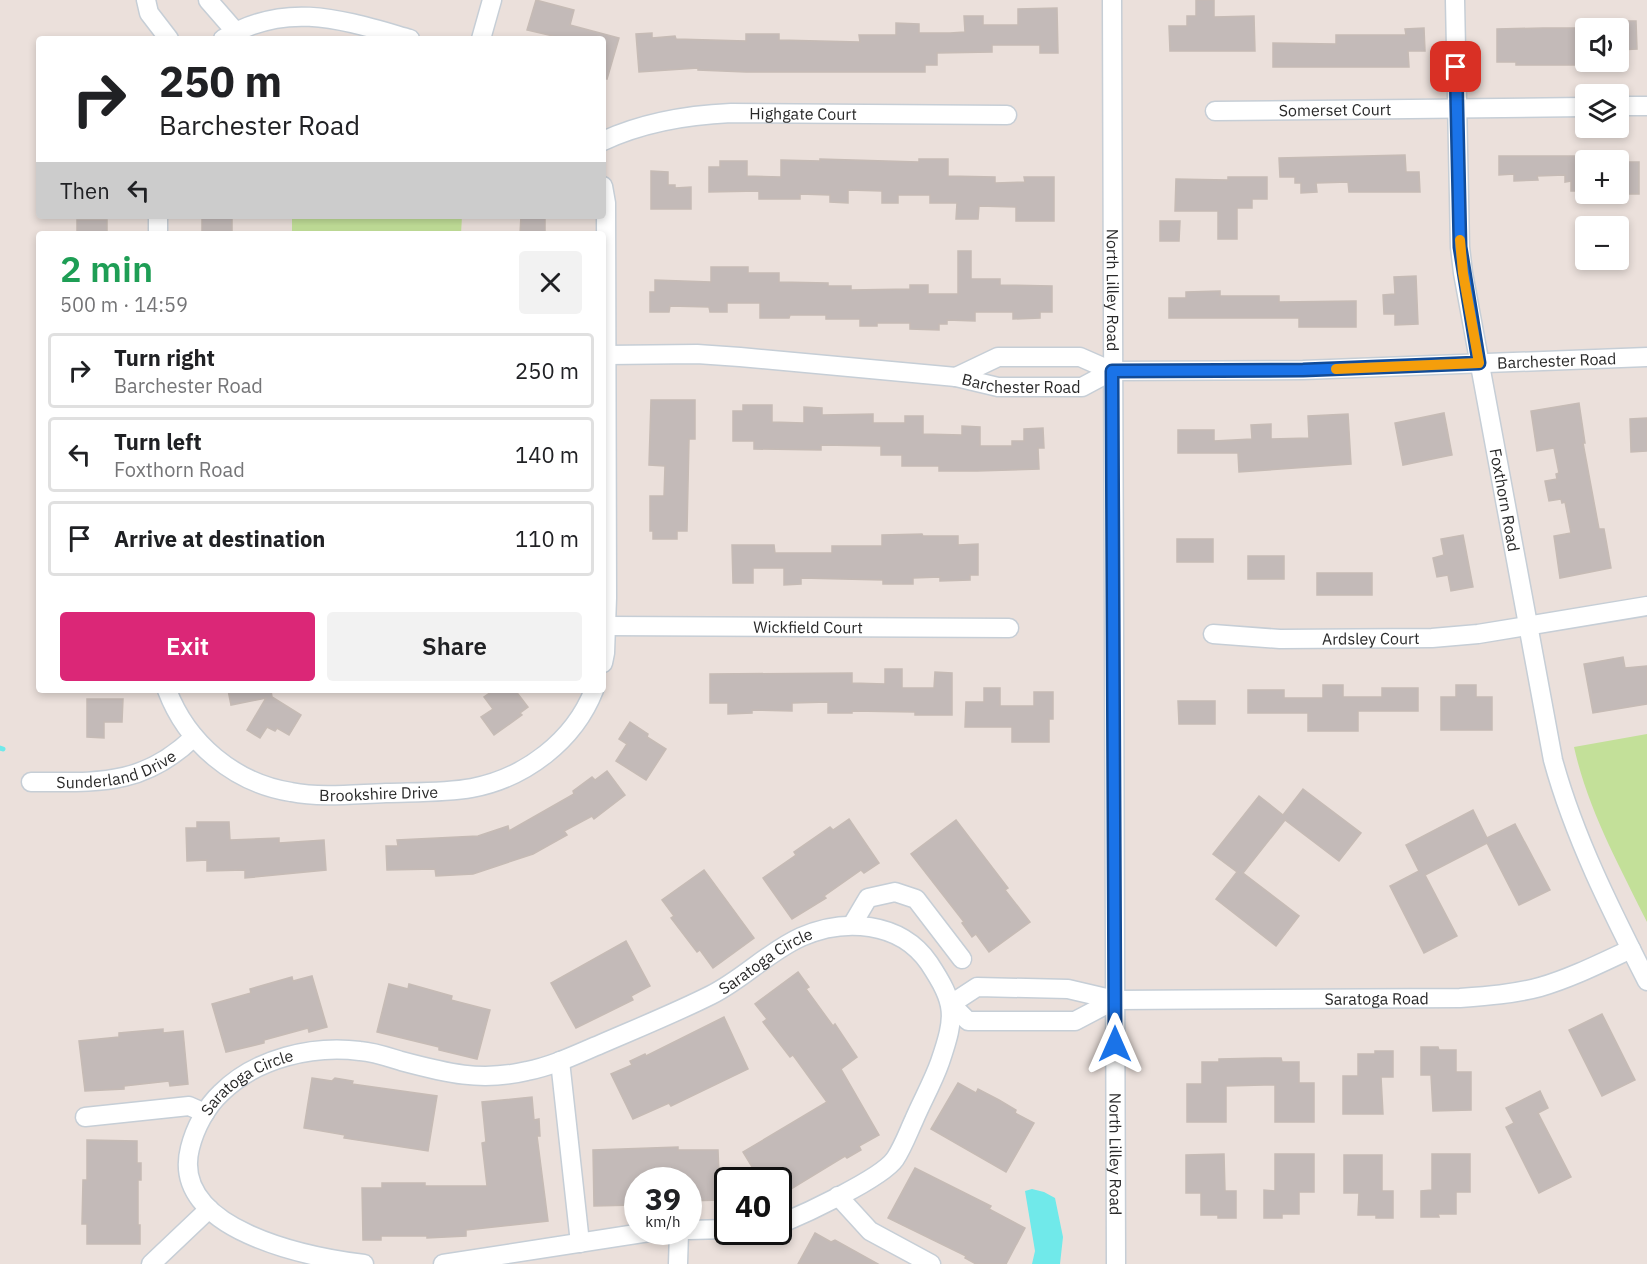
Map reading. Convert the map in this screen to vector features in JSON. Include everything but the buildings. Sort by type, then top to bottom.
[{"type":"street","points":[[146,0],[149,14],[167,36]]},
{"type":"street","points":[[208,0],[229,35],[253,22],[276,17],[316,15],[334,17],[400,36]]},
{"type":"street","points":[[482,36],[492,0]]},
{"type":"street","name":"North Lilley Road","points":[[1112,0],[1116,1264]]},
{"type":"street","name":"Foxthorn Road","points":[[1455,0],[1460,247],[1552,760],[1563,799],[1582,845],[1647,981]]},
{"type":"street","points":[[1629,106],[1647,106]]},
{"type":"street","name":"Somerset Court","points":[[1215,111],[1575,107]]},
{"type":"street","name":"Highgate Court","points":[[606,140],[644,125],[699,115],[731,113],[1007,115]]},
{"type":"street","points":[[606,203],[606,626]]},
{"type":"street","name":"Barchester Road","points":[[607,355],[697,354],[740,357],[956,377],[998,387],[1082,387],[1112,371],[1303,370],[1647,357]]},
{"type":"street","points":[[956,377],[998,357],[1080,357],[1112,371]]},
{"type":"street","name":"Ardsley Court","points":[[1213,634],[1280,639],[1432,638],[1527,627],[1647,606]]},
{"type":"street","name":"Wickfield Court","points":[[606,626],[1009,628]]},
{"type":"street","name":"Brookshire Drive","points":[[168,693],[180,718],[194,737],[212,755],[235,772],[262,784],[290,792],[320,795],[470,789],[510,776],[536,762],[559,742],[576,724],[592,693]]},
{"type":"street","name":"Sunderland Drive","points":[[31,782],[94,782],[128,777],[164,762],[194,737]]},
{"type":"street","points":[[852,925],[868,898],[895,892],[916,899],[962,959]]},
{"type":"street","name":"Saratoga Circle","points":[[364,1264],[324,1259],[289,1250],[241,1231],[200,1200],[190,1180],[188,1166],[191,1144],[205,1113],[221,1092],[248,1073],[281,1058],[341,1049],[363,1051],[454,1075],[498,1076],[529,1071],[560,1061],[682,1010],[709,996],[801,937],[825,929],[852,925],[873,926],[894,933],[912,944],[924,956],[945,988],[951,1004],[968,1021],[1075,1021],[1115,1000]]},
{"type":"street","name":"Saratoga Road","points":[[1115,1000],[1487,996],[1538,987],[1560,980],[1631,949]]},
{"type":"street","points":[[792,1218],[880,1173],[894,1161],[947,1042],[951,1022],[951,1004],[977,987],[1068,989],[1115,1000]]},
{"type":"street","points":[[560,1061],[580,1243]]},
{"type":"street","points":[[85,1117],[189,1106],[205,1113]]},
{"type":"street","points":[[838,1196],[870,1231],[930,1264]]},
{"type":"street","points":[[151,1264],[209,1209]]},
{"type":"street","points":[[443,1264],[624,1235]]},
{"type":"street","points":[[678,1264],[679,1245]]},
{"type":"green space","points":[[292,219],[462,219],[461,231],[292,231]]},
{"type":"green space","points":[[1647,734],[1647,922],[1596,815],[1574,747]]},
{"type":"water","points":[[1032,1189],[1055,1198],[1063,1237],[1060,1264],[1032,1264],[1035,1251],[1025,1191]]},
{"type":"slow traffic","points":[[1336,369],[1479,363],[1463,273],[1460,240]]},
{"type":"route","points":[[1115,1044],[1112,371],[1303,370],[1479,363],[1460,247],[1456,67]]}]
